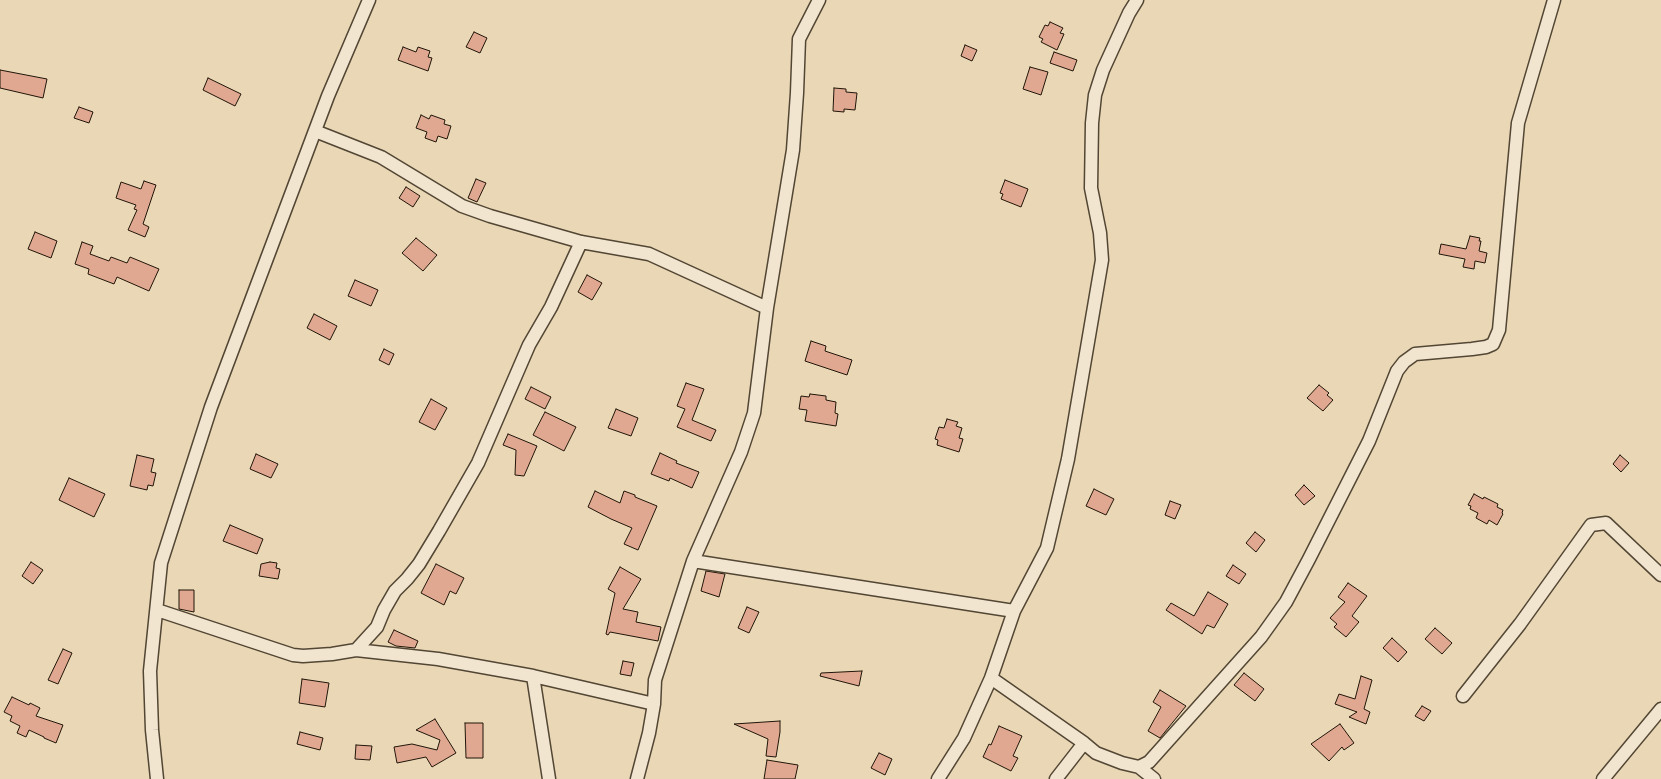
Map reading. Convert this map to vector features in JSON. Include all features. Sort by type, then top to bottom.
[{"type":"street","points":[[157,779],[152,730],[150,671],[161,563],[173,520],[211,407],[328,96],[370,0]]},
{"type":"street","points":[[638,779],[654,704],[655,680],[693,561],[738,460],[754,413],[767,308],[794,150],[799,39],[819,0]]},
{"type":"street","points":[[938,779],[964,738],[991,678],[1014,611],[1047,548],[1068,459],[1102,260],[1100,233],[1092,188],[1092,123],[1095,95],[1103,70],[1129,13],[1138,0]]},
{"type":"street","points":[[1139,767],[1149,762],[1261,637],[1286,602],[1369,441],[1397,371],[1404,362],[1415,354],[1472,349],[1493,344],[1499,330],[1518,123],[1554,0]]},
{"type":"street","points":[[315,131],[381,157],[462,206],[581,242],[649,254],[767,308]]},
{"type":"street","points":[[356,650],[377,627],[395,591],[419,564],[478,463],[528,345],[551,306],[581,242]]},
{"type":"street","points":[[1463,696],[1520,624],[1591,525],[1606,523],[1661,575]]},
{"type":"street","points":[[693,561],[1014,611]]},
{"type":"street","points":[[157,610],[293,655],[313,656],[356,650],[438,659],[533,676],[654,704]]},
{"type":"street","points":[[533,676],[549,779]]},
{"type":"street","points":[[991,678],[1096,753],[1109,759],[1139,767],[1154,779]]},
{"type":"street","points":[[1603,779],[1661,710]]},
{"type":"street","points":[[1056,779],[1084,744]]},
{"type":"building","points":[[1050,22],[1063,28],[1060,33],[1064,34],[1057,50],[1041,42],[1043,39],[1039,37],[1045,25],[1048,26]]},
{"type":"building","points":[[474,32],[487,38],[480,53],[466,47]]},
{"type":"building","points":[[965,45],[977,50],[972,61],[961,56]]},
{"type":"building","points":[[403,47],[416,52],[418,47],[430,51],[428,57],[432,58],[428,71],[398,60]]},
{"type":"building","points":[[1054,52],[1077,60],[1073,71],[1050,63]]},
{"type":"building","points":[[1030,67],[1048,72],[1041,95],[1023,89]]},
{"type":"building","points":[[0,70],[47,79],[43,98],[0,88]]},
{"type":"building","points":[[208,78],[241,94],[235,106],[203,90]]},
{"type":"building","points":[[834,88],[846,89],[846,92],[857,93],[855,110],[833,111]]},
{"type":"building","points":[[79,107],[93,112],[89,123],[74,118]]},
{"type":"building","points":[[421,115],[429,119],[431,115],[445,120],[444,124],[451,126],[447,139],[438,136],[436,142],[425,138],[427,132],[416,128]]},
{"type":"building","points":[[476,179],[486,183],[477,202],[468,198]]},
{"type":"building","points":[[1005,180],[1028,189],[1021,207],[1001,199],[1003,194],[1000,193]]},
{"type":"building","points":[[144,181],[156,185],[143,224],[149,227],[145,237],[128,230],[137,210],[134,209],[136,205],[116,198],[121,182],[141,189]]},
{"type":"building","points":[[406,187],[420,196],[413,207],[399,198]]},
{"type":"building","points":[[35,232],[57,241],[51,258],[28,249]]},
{"type":"building","points":[[1470,236],[1480,238],[1479,251],[1487,253],[1485,263],[1475,261],[1474,269],[1463,267],[1465,259],[1439,254],[1441,244],[1466,249]]},
{"type":"building","points":[[416,238],[437,255],[423,271],[402,253]]},
{"type":"building","points":[[82,242],[93,246],[90,254],[109,261],[111,257],[127,263],[130,257],[159,269],[149,291],[117,277],[114,284],[88,274],[89,269],[75,264]]},
{"type":"building","points":[[587,275],[602,283],[592,300],[578,292]]},
{"type":"building","points":[[355,280],[378,290],[371,306],[348,296]]},
{"type":"building","points":[[314,314],[337,326],[330,340],[307,328]]},
{"type":"building","points":[[811,341],[826,346],[825,351],[852,360],[847,375],[805,361]]},
{"type":"building","points":[[384,349],[394,354],[389,365],[379,360]]},
{"type":"building","points":[[686,383],[704,389],[692,420],[716,430],[711,441],[677,427],[685,409],[677,406]]},
{"type":"building","points":[[1319,385],[1329,393],[1327,395],[1333,400],[1323,411],[1307,398]]},
{"type":"building","points":[[531,387],[551,397],[545,409],[525,399]]},
{"type":"building","points":[[810,394],[826,396],[826,400],[836,402],[835,413],[838,414],[836,426],[805,421],[807,410],[799,409],[801,396],[809,397]]},
{"type":"building","points":[[431,399],[447,408],[435,430],[419,422]]},
{"type":"building","points":[[616,409],[638,418],[631,436],[608,428]]},
{"type":"building","points":[[545,412],[576,427],[564,451],[533,435]]},
{"type":"building","points":[[947,419],[958,422],[956,426],[962,428],[959,438],[963,439],[959,452],[937,445],[938,440],[935,439],[939,427],[944,428]]},
{"type":"building","points":[[508,434],[537,446],[524,476],[515,475],[516,450],[503,445]]},
{"type":"building","points":[[660,453],[677,461],[676,463],[699,472],[692,488],[670,478],[669,481],[651,474]]},
{"type":"building","points":[[256,454],[278,464],[271,478],[250,469]]},
{"type":"building","points":[[137,455],[154,459],[151,472],[156,473],[153,486],[148,485],[147,490],[130,486]]},
{"type":"building","points":[[1620,455],[1629,463],[1621,472],[1613,464]]},
{"type":"building","points":[[69,478],[105,494],[94,517],[59,500]]},
{"type":"building","points":[[1304,485],[1315,496],[1304,505],[1295,495]]},
{"type":"building","points":[[1094,489],[1114,499],[1106,515],[1086,506]]},
{"type":"building","points":[[595,491],[620,503],[624,491],[657,506],[638,550],[624,544],[632,528],[588,507]]},
{"type":"building","points":[[1474,494],[1498,504],[1497,507],[1503,510],[1497,525],[1489,520],[1487,524],[1476,518],[1478,513],[1470,509],[1471,506],[1468,505]]},
{"type":"building","points":[[1170,501],[1181,505],[1175,519],[1165,515]]},
{"type":"building","points":[[230,525],[263,539],[257,554],[223,541]]},
{"type":"building","points":[[1255,532],[1265,540],[1256,552],[1246,543]]},
{"type":"building","points":[[31,562],[43,570],[33,584],[22,576]]},
{"type":"building","points":[[277,563],[276,568],[280,569],[278,579],[259,576],[261,564]]},
{"type":"building","points":[[436,564],[464,578],[456,594],[450,591],[444,605],[421,593]]},
{"type":"building","points":[[1233,565],[1246,574],[1239,584],[1226,576]]},
{"type":"building","points":[[620,567],[641,579],[623,609],[638,612],[636,622],[661,627],[658,641],[610,632],[608,635],[606,634],[615,593],[608,589]]},
{"type":"building","points":[[706,571],[725,574],[719,597],[701,591]]},
{"type":"building","points":[[1348,583],[1367,596],[1352,616],[1359,622],[1346,637],[1334,627],[1337,624],[1330,618],[1345,602],[1338,597]]},
{"type":"building","points":[[179,590],[194,590],[194,612],[179,609]]},
{"type":"building","points":[[1208,592],[1228,604],[1214,628],[1207,625],[1202,634],[1166,610],[1171,603],[1194,616]]},
{"type":"building","points":[[747,607],[759,612],[749,633],[738,628]]},
{"type":"building","points":[[1435,628],[1452,643],[1442,654],[1425,639]]},
{"type":"building","points":[[394,630],[418,641],[415,648],[396,646],[388,642]]},
{"type":"building","points":[[1392,638],[1407,652],[1398,662],[1383,648]]},
{"type":"building","points":[[63,649],[72,653],[58,684],[48,680]]},
{"type":"building","points":[[623,661],[634,663],[631,676],[620,674]]},
{"type":"building","points":[[862,671],[859,686],[820,676],[821,673]]},
{"type":"building","points":[[1244,673],[1264,689],[1255,701],[1234,685]]},
{"type":"building","points":[[1361,676],[1372,680],[1364,709],[1370,712],[1366,724],[1349,717],[1357,712],[1335,704],[1339,694],[1355,699]]},
{"type":"building","points":[[302,679],[329,683],[325,707],[299,703]]},
{"type":"building","points":[[1160,690],[1186,706],[1160,738],[1148,731],[1161,707],[1153,702]]},
{"type":"building","points":[[12,697],[40,708],[36,716],[63,725],[56,743],[29,730],[26,737],[17,733],[20,726],[10,721],[12,716],[4,712]]},
{"type":"building","points":[[1422,706],[1431,711],[1424,721],[1415,716]]},
{"type":"building","points":[[435,719],[456,753],[432,767],[426,757],[397,763],[394,747],[412,744],[437,750],[440,740],[416,730]]},
{"type":"building","points":[[780,721],[776,757],[766,756],[768,739],[734,724]]},
{"type":"building","points":[[465,723],[483,723],[483,758],[466,758]]},
{"type":"building","points":[[1340,724],[1354,743],[1344,750],[1342,747],[1329,761],[1311,744]]},
{"type":"building","points":[[999,726],[1022,736],[1013,756],[1018,758],[1011,771],[983,757],[989,744],[991,745]]},
{"type":"building","points":[[300,732],[323,738],[320,750],[297,744]]},
{"type":"building","points":[[356,745],[372,746],[370,760],[355,759]]},
{"type":"building","points":[[879,753],[892,759],[885,775],[871,768]]},
{"type":"building","points":[[767,760],[798,765],[795,779],[764,779]]}]
